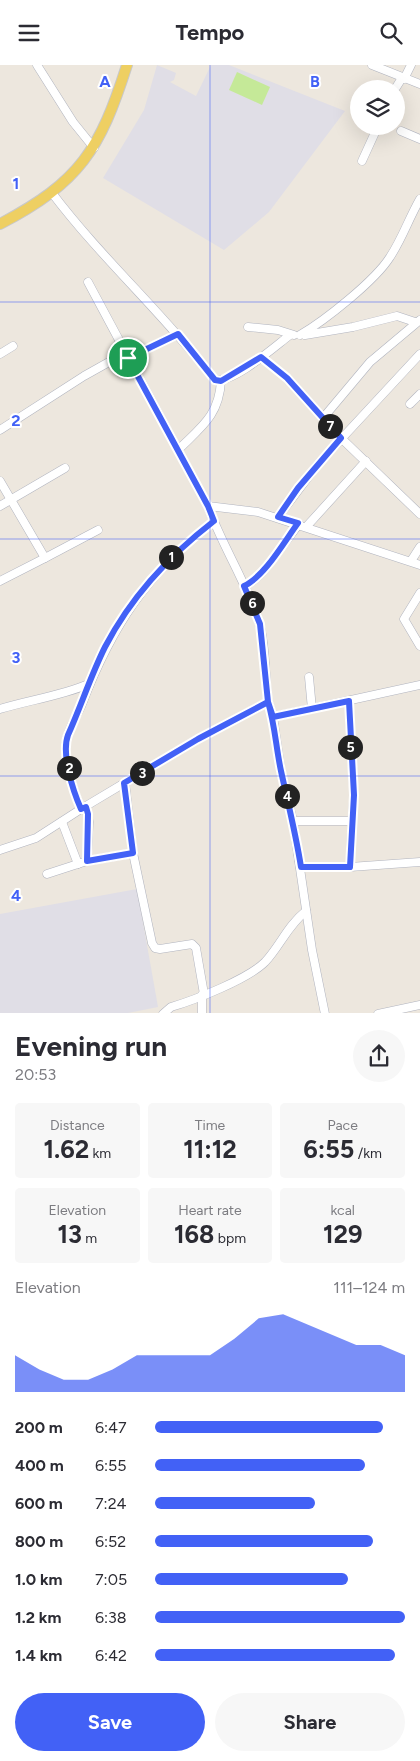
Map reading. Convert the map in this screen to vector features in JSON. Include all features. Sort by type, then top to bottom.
[{"type":"main road","points":[[0,224],[36,205],[52,193],[77,169],[94,148],[111,113],[127,65]]},
{"type":"street","points":[[37,65],[73,122],[94,148]]},
{"type":"street","points":[[372,65],[420,84]]},
{"type":"street","points":[[403,78],[411,65]]},
{"type":"street","points":[[405,133],[420,139]]},
{"type":"street","points":[[362,161],[374,135]]},
{"type":"street","points":[[52,193],[92,243],[178,334],[215,380],[221,381],[261,357],[290,335]]},
{"type":"street","points":[[300,335],[323,322],[381,269],[396,248],[420,199]]},
{"type":"street","points":[[88,282],[208,506],[234,560],[260,624],[268,702],[273,717],[281,771],[293,821],[306,911],[326,1013]]},
{"type":"street","points":[[248,327],[278,330],[290,335],[300,335],[353,327],[397,316],[417,321]]},
{"type":"street","points":[[323,418],[370,362],[417,321]]},
{"type":"street","points":[[0,430],[84,376],[126,355],[178,334]]},
{"type":"street","points":[[0,354],[14,346]]},
{"type":"street","points":[[278,517],[298,488],[341,438],[420,354]]},
{"type":"street","points":[[261,357],[287,378],[341,438],[420,514]]},
{"type":"street","points":[[178,451],[217,409],[221,381]]},
{"type":"street","points":[[410,404],[420,394]]},
{"type":"street","points":[[307,526],[366,461]]},
{"type":"street","points":[[0,506],[65,468]]},
{"type":"street","points":[[0,481],[45,558]]},
{"type":"street","points":[[208,506],[243,508],[278,517],[420,565]]},
{"type":"street","points":[[87,861],[89,822],[84,808],[73,791],[66,744],[89,684],[107,645],[160,569],[176,552],[214,521]]},
{"type":"street","points":[[244,586],[254,580],[264,569],[298,523]]},
{"type":"street","points":[[0,581],[98,530]]},
{"type":"street","points":[[411,561],[420,547]]},
{"type":"street","points":[[420,593],[404,619],[420,646]]},
{"type":"street","points":[[309,677],[312,709]]},
{"type":"street","points":[[0,709],[35,698],[68,693],[89,684]]},
{"type":"street","points":[[273,717],[420,685]]},
{"type":"street","points":[[349,701],[354,795],[350,867]]},
{"type":"street","points":[[0,850],[36,838],[198,739],[268,702]]},
{"type":"street","points":[[124,783],[133,853],[152,943],[155,948],[160,949],[192,944],[196,948],[203,994],[202,1013]]},
{"type":"street","points":[[293,821],[352,821]]},
{"type":"street","points":[[62,822],[78,864]]},
{"type":"street","points":[[47,874],[87,861],[133,853]]},
{"type":"street","points":[[301,867],[350,867],[420,862]]},
{"type":"street","points":[[164,1013],[168,1008],[237,981],[264,962],[291,925],[306,911]]},
{"type":"street","points":[[378,1013],[420,1005]]},
{"type":"shaded area","points":[[157,65],[176,73],[174,80],[170,82],[196,96],[211,65],[229,65],[345,111],[269,212],[224,250],[103,178],[144,110]]},
{"type":"shaded area","points":[[137,889],[158,1007],[128,1013],[0,1013],[0,914]]},
{"type":"green space","points":[[237,72],[270,87],[262,105],[229,90]]},
{"type":"route","points":[[128,358],[178,334],[215,380],[221,381],[261,357],[287,378],[341,438],[298,488],[278,517],[298,523],[264,569],[251,583],[244,586],[260,624],[268,702],[270,709],[273,717],[349,701],[348,725],[354,795],[350,867],[301,867],[293,821],[281,771],[273,717],[268,702],[198,739],[124,783],[133,853],[87,861],[88,814],[86,807],[81,809],[73,791],[66,740],[102,655],[132,605],[169,558],[214,521],[208,506],[128,358]]}]
